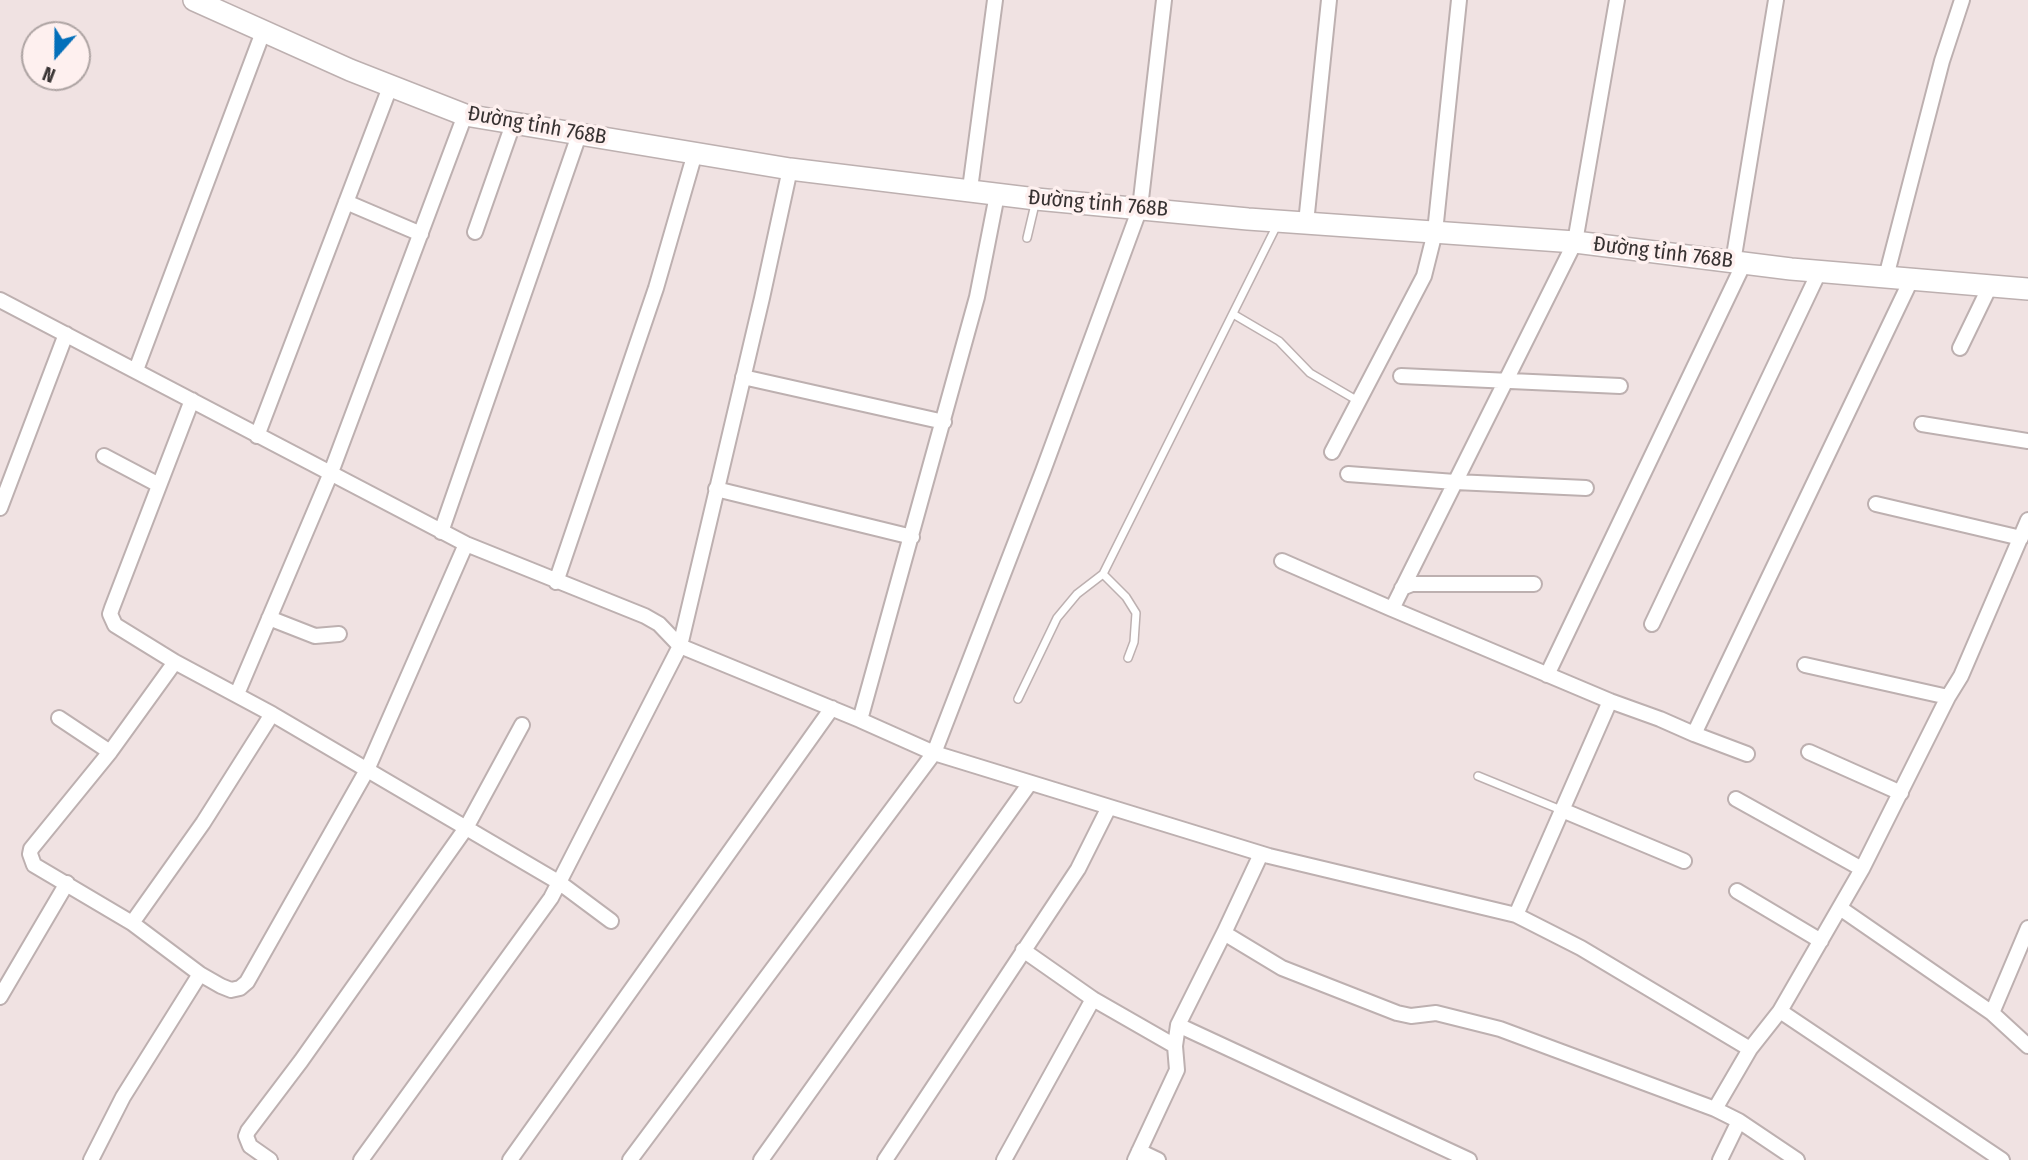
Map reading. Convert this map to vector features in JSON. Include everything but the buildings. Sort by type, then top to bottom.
[{"type":"street","name":"Đường tỉnh 768B","points":[[194,0],[390,87],[465,115],[790,169],[1036,199],[1279,221],[1575,242],[1819,272],[2028,289]]},
{"type":"street","points":[[970,189],[995,0]]},
{"type":"street","points":[[630,1160],[934,753],[1043,471],[1140,208],[1164,0]]},
{"type":"street","points":[[1306,223],[1329,0]]},
{"type":"street","points":[[1332,452],[1424,276],[1435,232],[1459,0]]},
{"type":"street","points":[[1392,609],[1575,242],[1617,0]]},
{"type":"street","points":[[1547,676],[1739,263],[1776,0]]},
{"type":"street","points":[[1886,277],[1942,61],[1962,0]]},
{"type":"street","points":[[136,370],[263,32]]},
{"type":"street","points":[[257,436],[390,87]]},
{"type":"street","points":[[237,694],[331,475],[465,115]]},
{"type":"street","points":[[475,232],[513,124]]},
{"type":"street","points":[[442,532],[579,135]]},
{"type":"street","points":[[556,582],[656,288],[695,153]]},
{"type":"street","points":[[361,1160],[560,883],[680,646],[790,169]]},
{"type":"street","points":[[860,720],[977,297],[997,195]]},
{"type":"street","points":[[346,202],[421,233]]},
{"type":"street","points":[[1652,624],[1819,272]]},
{"type":"street","points":[[1694,734],[1911,279]]},
{"type":"street","points":[[1960,348],[1990,286]]},
{"type":"street","points":[[0,300],[466,544],[645,616],[659,624],[680,646],[934,753],[1261,854],[1517,915],[1581,948],[1750,1049]]},
{"type":"street","points":[[0,508],[66,334]]},
{"type":"street","points":[[1401,376],[1620,386]]},
{"type":"street","points":[[743,377],[944,422]]},
{"type":"street","points":[[192,400],[110,614],[115,625],[560,883],[611,921]]},
{"type":"street","points":[[1922,424],[2028,441]]},
{"type":"street","points":[[103,456],[159,485]]},
{"type":"street","points":[[1348,474],[1586,488]]},
{"type":"street","points":[[716,489],[912,537]]},
{"type":"street","points":[[1876,504],[2021,538]]},
{"type":"street","points":[[1715,1109],[1750,1049],[1780,1011],[1861,869],[1961,676],[2028,520]]},
{"type":"street","points":[[175,662],[110,752],[31,849],[30,855],[34,865],[132,923],[200,974],[231,990],[240,988],[247,982],[367,770],[466,544]]},
{"type":"street","points":[[1282,561],[1547,676],[1747,754]]},
{"type":"street","points":[[1402,587],[1412,584],[1534,584]]},
{"type":"street","points":[[269,618],[315,636],[339,634]]},
{"type":"street","points":[[1805,666],[1948,697]]},
{"type":"street","points":[[1517,915],[1610,701]]},
{"type":"street","points":[[510,1160],[832,709]]},
{"type":"street","points":[[132,923],[203,822],[272,714]]},
{"type":"street","points":[[59,718],[110,752]]},
{"type":"street","points":[[270,1160],[250,1146],[247,1141],[248,1130],[301,1061],[466,828],[523,725]]},
{"type":"street","points":[[1809,752],[1901,793]]},
{"type":"street","points":[[761,1160],[1030,783]]},
{"type":"street","points":[[1736,799],[1861,869]]},
{"type":"street","points":[[885,1160],[1078,869],[1109,807]]},
{"type":"street","points":[[1562,810],[1684,861]]},
{"type":"street","points":[[1158,1160],[1137,1156],[1177,1070],[1175,1046],[1178,1025],[1261,854]]},
{"type":"street","points":[[0,997],[67,883]]},
{"type":"street","points":[[1737,891],[1821,941]]},
{"type":"street","points":[[1840,908],[1992,1013],[2028,1046]]},
{"type":"street","points":[[1992,1013],[2028,928]]},
{"type":"street","points":[[1224,933],[1282,968],[1397,1013],[1410,1016],[1436,1013],[1500,1029],[1715,1109],[1739,1121],[1797,1160]]},
{"type":"street","points":[[1023,950],[1093,999],[1175,1046]]},
{"type":"street","points":[[91,1160],[123,1097],[200,974]]},
{"type":"street","points":[[1004,1160],[1093,999]]},
{"type":"street","points":[[1780,1011],[2002,1160]]},
{"type":"street","points":[[1178,1025],[1469,1160]]},
{"type":"street","points":[[1720,1160],[1739,1121]]},
{"type":"lane","points":[[1027,238],[1036,199]]},
{"type":"lane","points":[[1018,699],[1057,618],[1077,594],[1103,574],[1279,221]]},
{"type":"lane","points":[[1233,314],[1279,341],[1310,373],[1358,401]]},
{"type":"lane","points":[[1103,574],[1126,597],[1136,613],[1134,642],[1128,658]]},
{"type":"lane","points":[[1478,776],[1562,810]]}]
